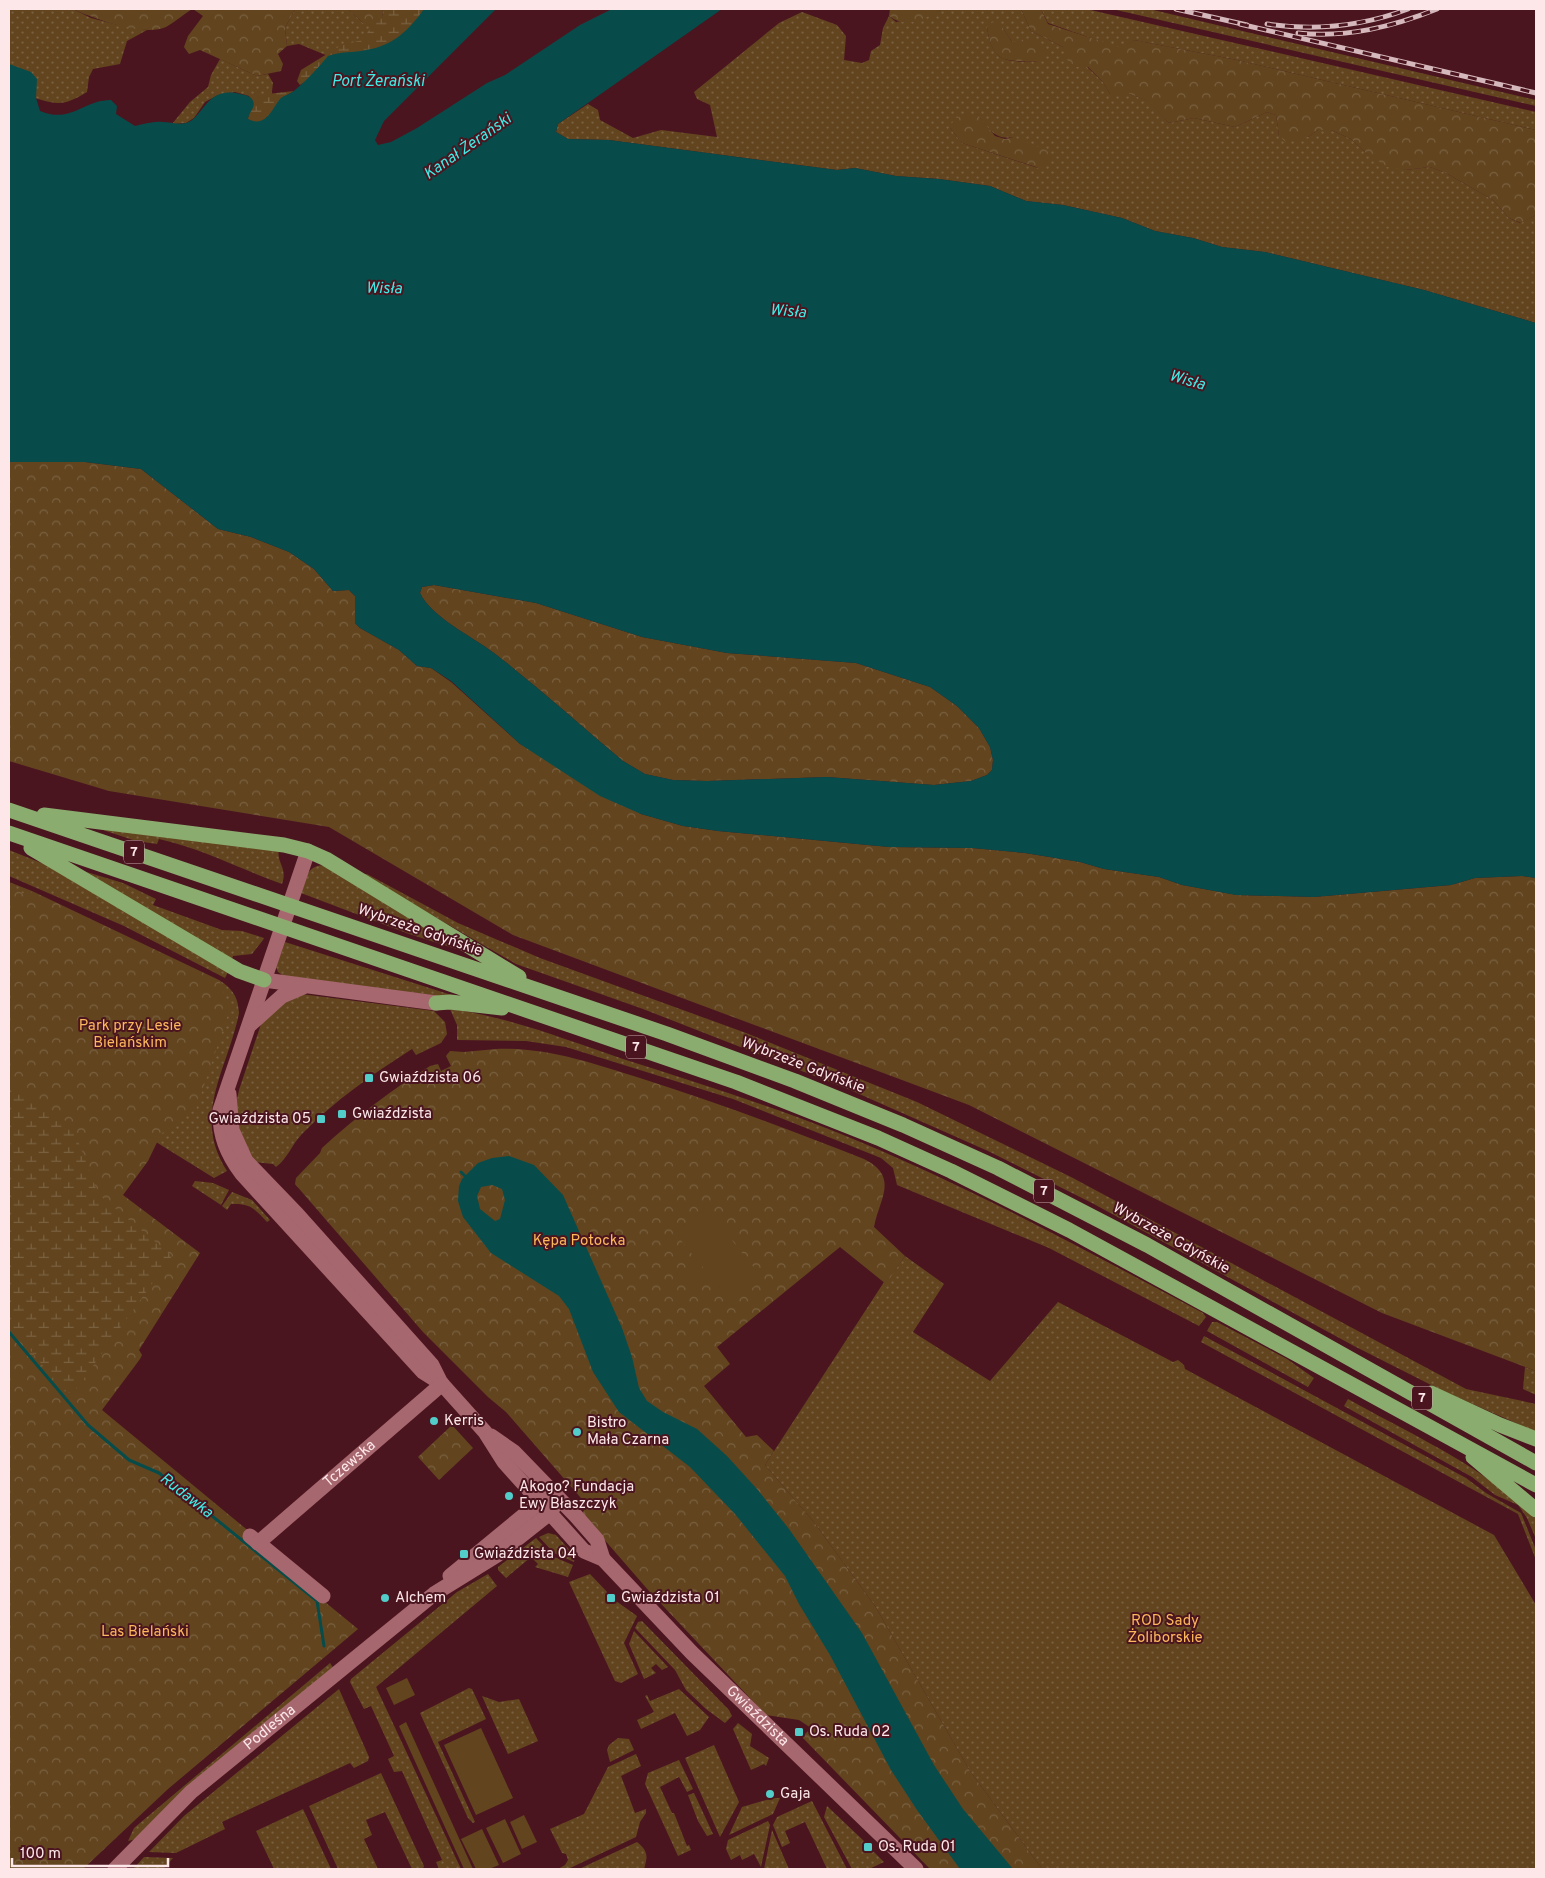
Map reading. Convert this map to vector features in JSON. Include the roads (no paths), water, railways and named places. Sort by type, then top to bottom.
[{"type":"highway","points":[[11,811],[256,841],[308,851],[326,859],[544,992]]},
{"type":"highway","name":"Wybrzeże Gdyńskie","points":[[11,811],[544,992],[795,1081],[950,1146],[1078,1208],[1336,1349],[1536,1464]]},
{"type":"highway","points":[[9,834],[240,971],[264,980]]},
{"type":"highway","name":"7","points":[[9,834],[736,1082],[878,1138],[951,1171],[1125,1260],[1440,1432],[1536,1510]]},
{"type":"highway","points":[[436,1003],[457,1002],[535,1013]]},
{"type":"highway","points":[[1336,1349],[1468,1411],[1536,1439]]},
{"type":"highway","points":[[1440,1432],[1536,1485]]},
{"type":"street","name":"Gwiaździsta","points":[[308,851],[220,1110],[220,1127],[224,1143],[242,1174],[423,1372],[442,1384]]},
{"type":"street","points":[[264,980],[304,987],[436,1003]]},
{"type":"street","points":[[247,1029],[282,996],[304,987]]},
{"type":"street","name":"Gwiaździsta","points":[[228,1084],[232,1130],[238,1146],[251,1166],[432,1365],[442,1384],[485,1432],[504,1462],[584,1551],[603,1559],[710,1670],[916,1869]]},
{"type":"street","points":[[278,1194],[278,1212]]},
{"type":"street","name":"Tczewska","points":[[323,1596],[254,1540],[442,1384]]},
{"type":"street","name":"Gwiaździsta","points":[[485,1432],[514,1452],[597,1540],[603,1559]]},
{"type":"street","name":"Podleśna","points":[[115,1869],[192,1792],[434,1594],[497,1555],[557,1497]]},
{"type":"water","points":[[424,9],[496,9],[384,121],[375,140],[378,145],[391,142],[417,128],[487,83],[505,75],[580,25],[612,9],[722,9],[558,124],[556,132],[568,139],[609,140],[837,170],[855,168],[896,176],[939,179],[990,186],[1026,201],[1063,205],[1122,218],[1155,231],[1193,238],[1222,247],[1265,252],[1424,290],[1536,323],[1536,878],[1522,876],[1475,878],[1451,885],[1314,897],[1236,895],[1182,885],[1159,877],[1104,869],[1080,862],[1025,853],[972,848],[889,847],[683,826],[641,814],[600,796],[520,744],[451,681],[431,668],[417,666],[399,650],[360,628],[355,623],[355,596],[349,590],[333,591],[314,569],[289,552],[251,537],[218,529],[141,469],[85,462],[9,462],[9,64],[31,72],[37,79],[36,98],[40,111],[51,114],[69,113],[101,101],[111,100],[117,106],[116,114],[135,126],[156,122],[183,124],[197,116],[212,98],[229,92],[251,98],[254,105],[248,119],[260,121],[269,115],[281,98],[292,93],[328,56],[384,45],[399,36]],"holes":[[[434,585],[536,603],[642,637],[727,653],[856,663],[930,687],[957,706],[979,728],[990,747],[993,760],[992,770],[987,775],[971,781],[934,785],[827,777],[707,781],[673,780],[645,774],[623,761],[494,653],[453,626],[433,610],[420,593],[422,587]]]},
{"type":"water","points":[[509,1156],[534,1165],[563,1195],[622,1328],[632,1357],[639,1388],[647,1401],[663,1412],[697,1429],[727,1456],[757,1489],[789,1529],[862,1633],[934,1765],[963,1809],[1013,1869],[960,1869],[917,1810],[891,1770],[830,1655],[799,1604],[785,1576],[735,1514],[690,1467],[619,1412],[593,1372],[569,1309],[559,1296],[491,1253],[463,1217],[458,1201],[459,1186],[462,1179],[478,1163],[492,1158]],"holes":[[[492,1185],[502,1189],[505,1200],[500,1219],[495,1221],[480,1209],[477,1196],[481,1187]]]},
{"type":"waterway","points":[[461,1172],[465,1176]]},
{"type":"waterway","name":"Rudawka","points":[[9,1332],[88,1425],[129,1460],[159,1473],[317,1601],[324,1646]]},
{"type":"railway","points":[[1176,9],[1247,25]]},
{"type":"railway","points":[[1267,24],[1303,27],[1339,26],[1374,20],[1408,9]]},
{"type":"railway","points":[[1298,33],[1334,34],[1369,30],[1437,9]]},
{"type":"railway","points":[[1240,24],[1536,93]]},
{"type":"place","name":"Gwiaździsta 06","points":[[369,1078]]},
{"type":"place","name":"Gwiaździsta","points":[[342,1114]]},
{"type":"place","name":"Gwiaździsta 05","points":[[321,1119]]},
{"type":"place","name":"Kerris","points":[[434,1421]]},
{"type":"place","name":"Bistro Mała Czarna","points":[[577,1432]]},
{"type":"place","name":"Akogo? Fundacja Ewy Błaszczyk","points":[[509,1496]]},
{"type":"place","name":"Gwiaździsta 04","points":[[464,1554]]},
{"type":"place","name":"Alchem","points":[[385,1598]]},
{"type":"place","name":"Gwiaździsta 01","points":[[611,1598]]},
{"type":"place","name":"Os. Ruda 02","points":[[799,1732]]},
{"type":"place","name":"Gaja","points":[[770,1794]]},
{"type":"place","name":"Os. Ruda 01","points":[[868,1847]]},
{"type":"water label","name":"Port Żerański","points":[[378,82]]},
{"type":"water label","name":"Kanał Żerański","points":[[468,147]]},
{"type":"water label","name":"Wisła","points":[[384,289]]},
{"type":"water label","name":"Wisła","points":[[788,312]]},
{"type":"water label","name":"Wisła","points":[[1187,381]]},
{"type":"park label","name":"Park przy Lesie Bielańskim","points":[[130,1034]]},
{"type":"park label","name":"Kępa Potocka","points":[[579,1241]]},
{"type":"park label","name":"ROD Sady Żoliborskie","points":[[1165,1630]]},
{"type":"park label","name":"Las Bielański","points":[[145,1632]]}]
